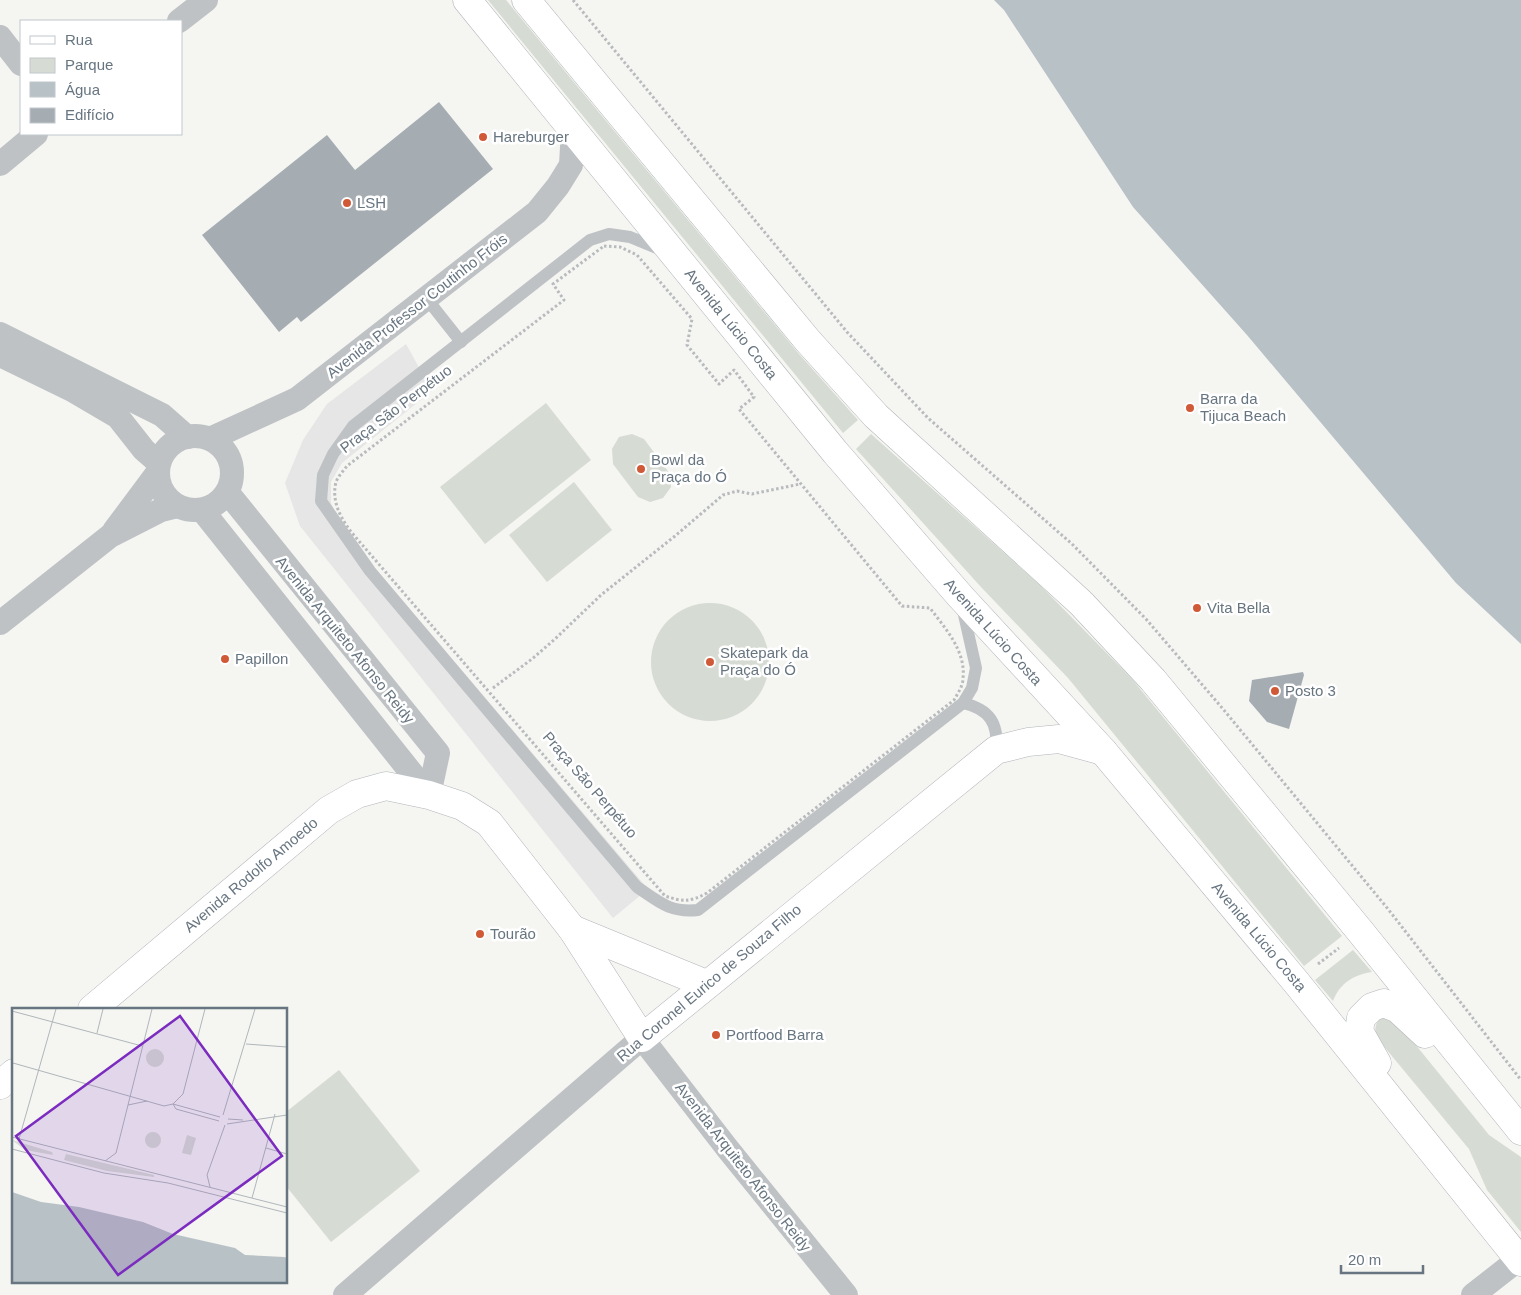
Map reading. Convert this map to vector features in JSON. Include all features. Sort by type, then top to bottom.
[{"type":"main road","name":"Avenida Lúcio Costa","points":[[467,0],[835,452],[960,596],[1103,751],[1296,982],[1520,1261]]},
{"type":"main road","points":[[526,0],[808,341],[876,416],[1081,603],[1154,680],[1521,1131]]},
{"type":"main road","name":"Rua Coronel Eurico de Souza Filho","points":[[642,1038],[996,750],[1028,742],[1059,739],[1103,751]]},
{"type":"main road","name":"Avenida Rodolfo Amoedo","points":[[93,1008],[329,810],[357,794],[386,786],[429,795]]},
{"type":"main road","points":[[429,795],[462,806],[489,823],[572,929],[642,1038]]},
{"type":"main road","points":[[572,929],[706,984]]},
{"type":"main road","points":[[1411,1125],[1360,1031],[1361,1018],[1372,1007],[1384,1003],[1398,1009],[1500,1106]]},
{"type":"main road","points":[[0,1085],[12,1075]]},
{"type":"street","points":[[180,20],[206,0]]},
{"type":"street","points":[[0,37],[20,63]]},
{"type":"street","name":"Avenida Professor Coutinho Fróis","points":[[198,438],[297,399],[538,212],[571,165],[573,129]]},
{"type":"street","points":[[0,164],[35,135]]},
{"type":"street","points":[[0,334],[162,415],[198,438],[221,446],[228,456],[232,468],[232,481],[228,493],[212,507],[193,511],[177,506],[169,500],[159,482],[159,468],[163,454],[170,446],[178,440],[198,438]]},
{"type":"street","points":[[0,355],[72,390],[118,417],[159,468]]},
{"type":"street","points":[[110,536],[159,468]]},
{"type":"street","name":"Avenida Arquiteto Afonso Reidy","points":[[228,493],[378,682],[438,753],[429,795]]},
{"type":"street","points":[[0,623],[110,536],[161,510],[177,506]]},
{"type":"street","name":"Avenida Arquiteto Afonso Reidy","points":[[202,510],[429,795]]},
{"type":"street","name":"Avenida Arquiteto Afonso Reidy","points":[[642,1038],[727,1148],[846,1295]]},
{"type":"street","name":"Rua Coronel Eurico de Souza Filho","points":[[360,1290],[642,1038]]},
{"type":"street","points":[[1473,1295],[1520,1261]]},
{"type":"lane","name":"Praça São Perpétuo","points":[[677,257],[630,237],[609,234],[590,240],[353,426],[333,454],[323,475],[321,501],[370,571],[637,887],[670,908],[686,911],[698,910],[963,703],[972,688],[976,668],[960,596]]},
{"type":"lane","points":[[427,299],[461,342]]},
{"type":"lane","points":[[963,703],[976,706],[986,713],[994,724],[997,737],[996,750]]},
{"type":"path","name":"Praça São Perpétuo","points":[[604,246],[620,247],[637,254],[692,319],[688,345],[719,384],[734,370],[754,396],[739,410],[800,484],[902,606],[930,608],[955,641],[964,680],[954,700],[707,893],[694,900],[678,900],[665,896],[341,520],[337,508],[336,482],[347,466],[564,300],[553,284],[604,246]]},
{"type":"path","points":[[488,691],[556,639],[601,595],[723,495],[737,491],[752,494],[800,484]]},
{"type":"shaded area","points":[[406,344],[432,391],[342,463],[331,482],[331,503],[347,535],[648,889],[613,918],[300,526],[285,483],[303,440],[327,404]]},
{"type":"green space","points":[[488,0],[506,0],[799,354],[858,420],[843,433]]},
{"type":"green space","points":[[546,403],[591,460],[485,544],[440,487]]},
{"type":"green space","name":"Bowl da Praça do Ó","points":[[632,434],[644,439],[670,474],[671,487],[663,498],[650,502],[638,497],[613,464],[612,449],[619,437]]},
{"type":"green space","points":[[871,434],[1039,584],[1132,679],[1342,936],[1304,966],[1068,678],[981,587],[856,449]]},
{"type":"green space","points":[[574,482],[612,530],[547,582],[509,535]]},
{"type":"green space","name":"Skatepark da Praça do Ó","points":[[710,603],[721,604],[743,613],[759,629],[768,651],[768,673],[759,695],[743,711],[721,720],[710,721],[699,720],[677,711],[661,695],[652,673],[651,662],[652,651],[661,629],[677,613],[699,604]]},
{"type":"green space","points":[[1353,950],[1372,972],[1359,975],[1348,981],[1339,989],[1333,1001],[1315,980]]},
{"type":"green space","points":[[1382,1016],[1393,1017],[1489,1135],[1521,1157],[1521,1232],[1487,1190],[1469,1149],[1377,1038],[1376,1026]]},
{"type":"green space","points":[[339,1070],[420,1171],[331,1242],[288,1188],[288,1110]]},
{"type":"water","points":[[994,0],[1521,0],[1521,644],[1456,583],[1247,335],[1133,207],[1004,10]]},
{"type":"building","name":"LSH","points":[[439,102],[493,169],[301,322],[297,317],[279,332],[202,235],[327,135],[355,170]]},
{"type":"building","name":"Posto 3","points":[[1303,672],[1304,675],[1289,729],[1267,722],[1249,701],[1252,680]]},
{"type":"place","name":"Hareburger","points":[[483,137]]},
{"type":"place","name":"LSH","points":[[347,203]]},
{"type":"place","name":"Barra da Tijuca Beach","points":[[1190,408]]},
{"type":"place","name":"Bowl da Praça do Ó","points":[[641,469]]},
{"type":"place","name":"Vita Bella","points":[[1197,608]]},
{"type":"place","name":"Papillon","points":[[225,659]]},
{"type":"place","name":"Skatepark da Praça do Ó","points":[[710,662]]},
{"type":"place","name":"Posto 3","points":[[1275,691]]},
{"type":"place","name":"Tourão","points":[[480,934]]},
{"type":"place","name":"Portfood Barra","points":[[716,1035]]}]
